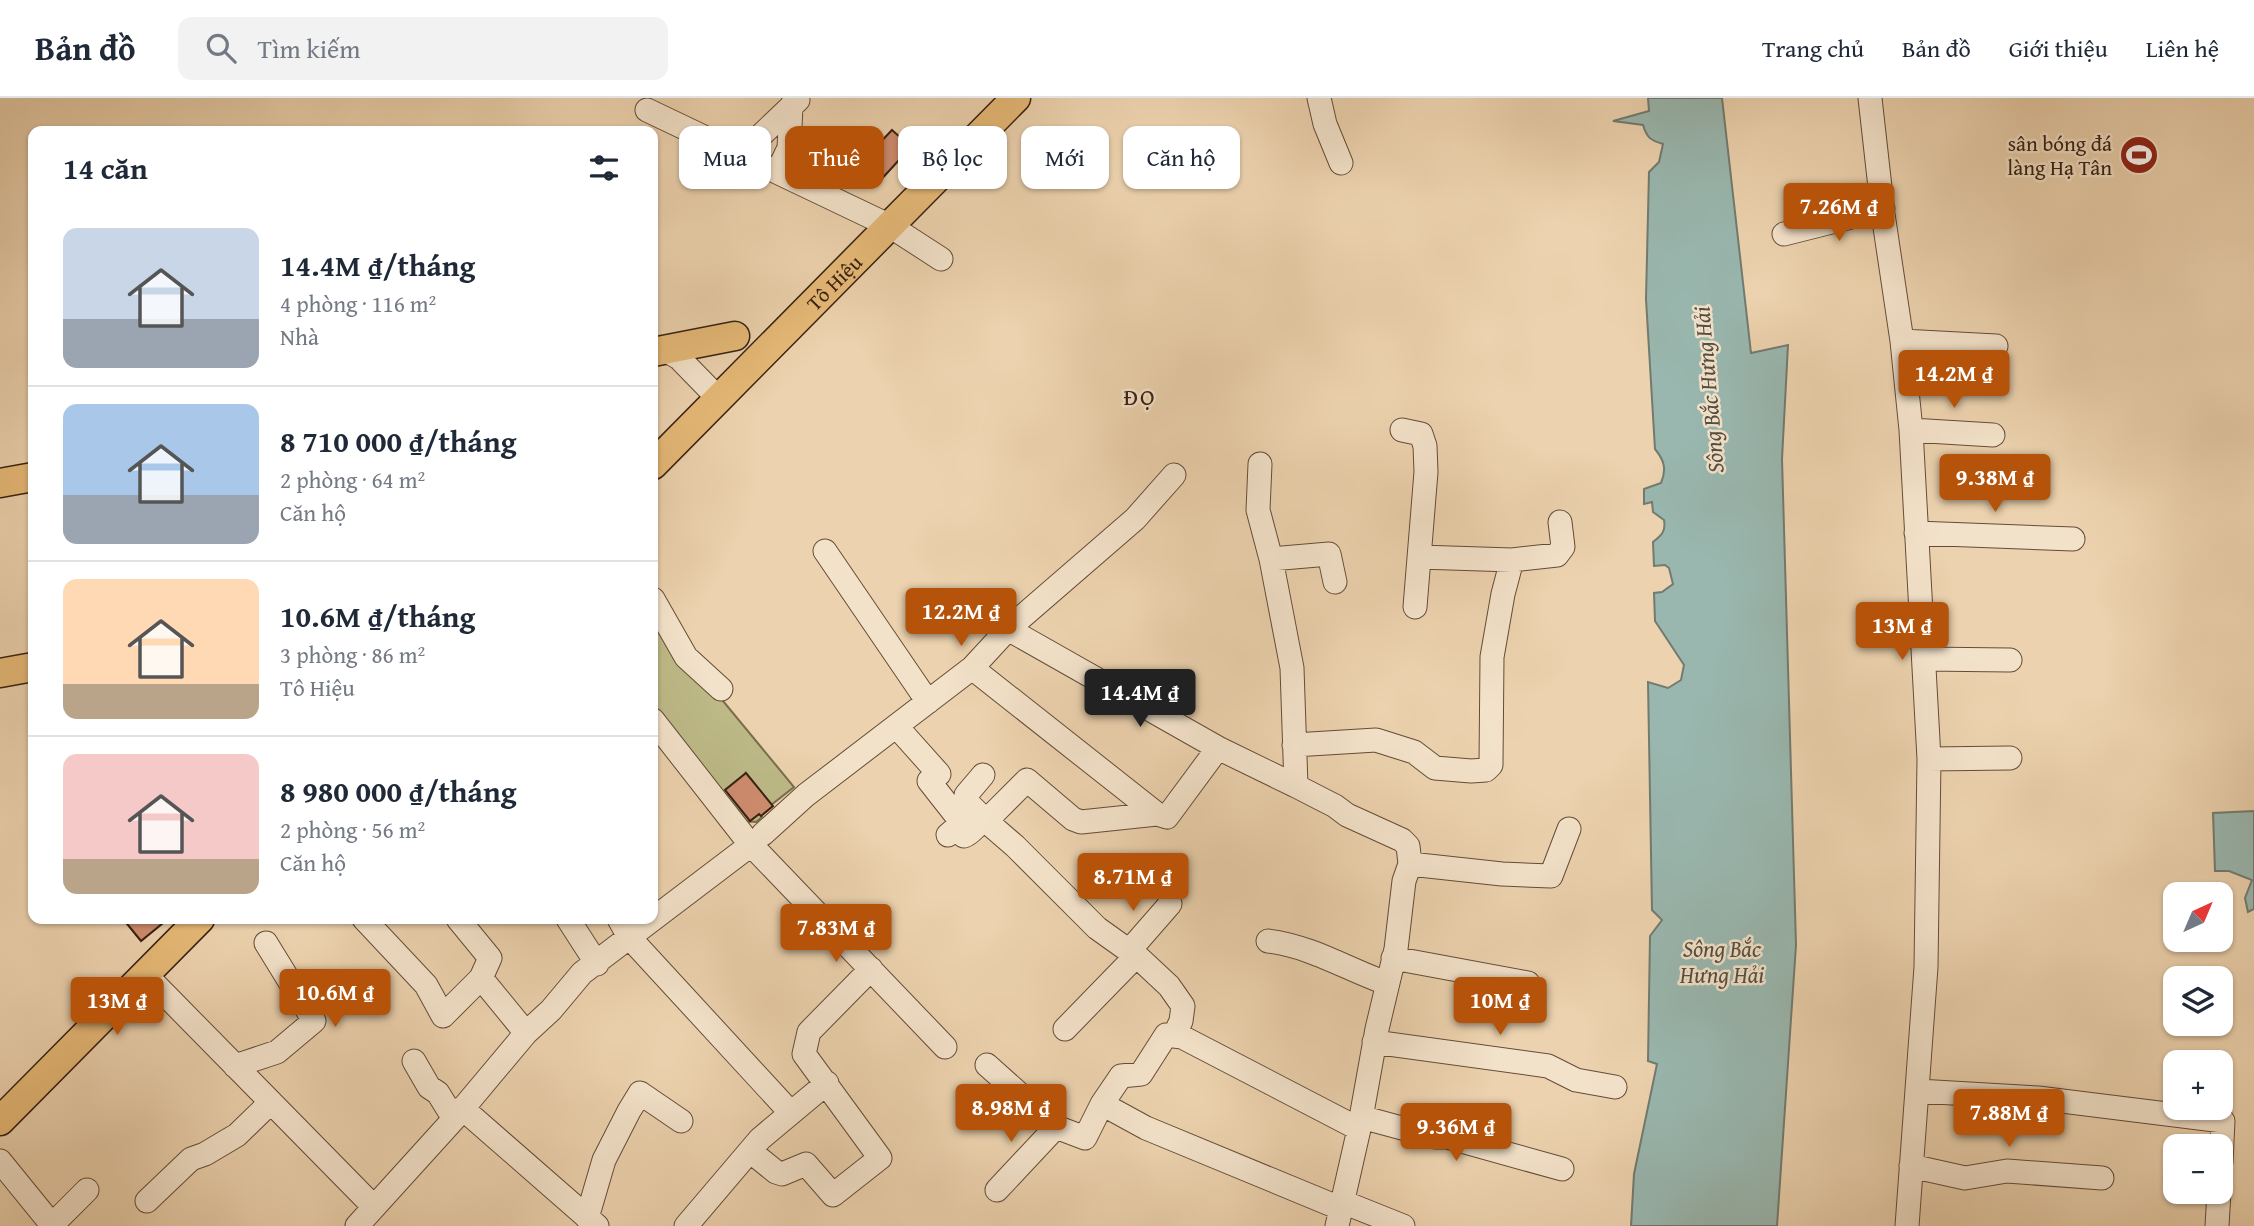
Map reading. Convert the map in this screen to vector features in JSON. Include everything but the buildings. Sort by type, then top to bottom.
[{"type":"main road","name":"Tô Hiệu","points":[[658,460],[1016,98]]},
{"type":"main road","points":[[659,351],[735,336]]},
{"type":"main road","points":[[0,484],[28,478]]},
{"type":"main road","points":[[0,673],[28,668]]},
{"type":"main road","points":[[0,1121],[195,924]]},
{"type":"street","points":[[1319,98],[1325,124],[1340,163]]},
{"type":"street","points":[[1870,98],[1912,430],[1929,759],[1926,967],[1908,1226]]},
{"type":"street","points":[[778,171],[789,148],[796,102]]},
{"type":"street","points":[[771,126],[796,102]]},
{"type":"street","points":[[648,110],[890,226],[942,259]]},
{"type":"street","points":[[1784,234],[1883,209]]},
{"type":"street","points":[[1902,341],[1996,346]]},
{"type":"street","points":[[659,351],[678,358],[719,400]]},
{"type":"street","points":[[1402,430],[1421,433],[1425,446],[1426,472],[1415,607]]},
{"type":"street","points":[[1912,430],[1993,435]]},
{"type":"street","points":[[1261,464],[1258,510],[1271,559],[1292,668],[1296,786]]},
{"type":"street","points":[[658,906],[754,843],[806,795],[1009,638],[1135,519],[1174,475]]},
{"type":"street","points":[[1419,557],[1512,560],[1558,555],[1563,547],[1560,522]]},
{"type":"street","points":[[1916,533],[2073,539]]},
{"type":"street","points":[[825,551],[928,702]]},
{"type":"street","points":[[1271,559],[1329,554],[1335,582]]},
{"type":"street","points":[[1294,745],[1376,740],[1414,752],[1435,768],[1486,770],[1491,765],[1492,657],[1512,560]]},
{"type":"street","points":[[658,608],[686,657],[720,689]]},
{"type":"street","points":[[1009,638],[1335,806],[1347,815],[1402,839],[1408,846],[1410,864],[1404,881],[1393,958],[1341,1212]]},
{"type":"street","points":[[1924,659],[2010,660]]},
{"type":"street","points":[[972,668],[1157,814],[1167,817],[1218,748]]},
{"type":"street","points":[[658,726],[754,843],[945,1047]]},
{"type":"street","points":[[897,727],[939,774],[929,781],[962,823],[956,835],[969,834],[980,822],[986,821],[1027,780],[1073,819],[1081,822],[1157,814]]},
{"type":"street","points":[[1929,759],[2010,758]]},
{"type":"street","points":[[983,775],[966,795],[967,802],[1097,928],[1133,954],[1169,986],[1183,1006],[1181,1021],[1174,1036]]},
{"type":"street","points":[[1410,864],[1502,874],[1552,876],[1569,829]]},
{"type":"street","points":[[1065,1029],[1133,954],[1170,904]]},
{"type":"street","points":[[369,924],[426,985],[443,1016],[481,978],[490,958],[462,924]]},
{"type":"street","points":[[571,924],[597,964]]},
{"type":"street","points":[[357,1226],[526,1033],[551,1010],[582,973],[597,964],[624,928],[791,1113]]},
{"type":"street","points":[[1268,941],[1312,952],[1387,983]]},
{"type":"street","points":[[236,1066],[277,1052],[314,1021],[266,943]]},
{"type":"street","points":[[1393,958],[1528,984]]},
{"type":"street","points":[[750,1151],[782,1174],[806,1164],[834,1195],[880,1158],[804,1054],[808,1032],[871,969]]},
{"type":"street","points":[[145,974],[374,1207]]},
{"type":"street","points":[[481,978],[526,1033]]},
{"type":"street","points":[[987,1065],[1056,1127],[1085,1138],[1102,1104],[1121,1076],[1142,1074],[1166,1035],[1182,1037],[1360,1123],[1447,1137],[1562,1169]]},
{"type":"street","points":[[1374,1042],[1548,1066],[1576,1080],[1615,1087]]},
{"type":"street","points":[[414,1061],[429,1087],[592,1222],[604,1160],[640,1093],[681,1121]]},
{"type":"street","points":[[686,1226],[760,1139],[827,1083]]},
{"type":"street","points":[[1918,1091],[2038,1098],[2223,1121],[2222,1134]]},
{"type":"street","points":[[147,1201],[191,1160],[237,1135],[271,1102]]},
{"type":"street","points":[[1102,1104],[1146,1128],[1341,1212],[1403,1226]]},
{"type":"street","points":[[997,1190],[1056,1127]]},
{"type":"street","points":[[0,1161],[51,1225],[88,1190]]},
{"type":"street","points":[[1912,1166],[1965,1178],[2007,1171],[2102,1178]]},
{"type":"street","points":[[2217,1226],[2218,1204]]},
{"type":"shaded area","points":[[658,630],[683,666],[714,690],[794,787],[771,805],[746,774],[750,821],[759,814],[762,817],[756,822],[743,821],[658,711]]},
{"type":"water","name":"Sông Bắc Hưng Hải","points":[[1648,98],[1722,98],[1751,353],[1788,345],[1782,459],[1796,945],[1777,1226],[1631,1226],[1634,1174],[1657,1064],[1648,1061],[1650,936],[1662,920],[1652,910],[1648,682],[1668,688],[1681,680],[1684,665],[1655,621],[1654,593],[1662,592],[1673,584],[1669,568],[1665,565],[1654,566],[1653,542],[1663,532],[1664,520],[1653,512],[1652,502],[1644,504],[1644,489],[1661,483],[1664,469],[1655,449],[1646,299],[1649,172],[1659,162],[1663,144],[1650,138],[1643,125],[1613,121],[1649,111]]},
{"type":"water","points":[[2254,811],[2254,909],[2248,912],[2245,898],[2252,880],[2229,871],[2215,871],[2213,813]]},
{"type":"place","name":"sân bóng đá làng Hạ Tân","points":[[2139,155]]},
{"type":"district","name":"ĐỌ","points":[[1140,396]]}]
